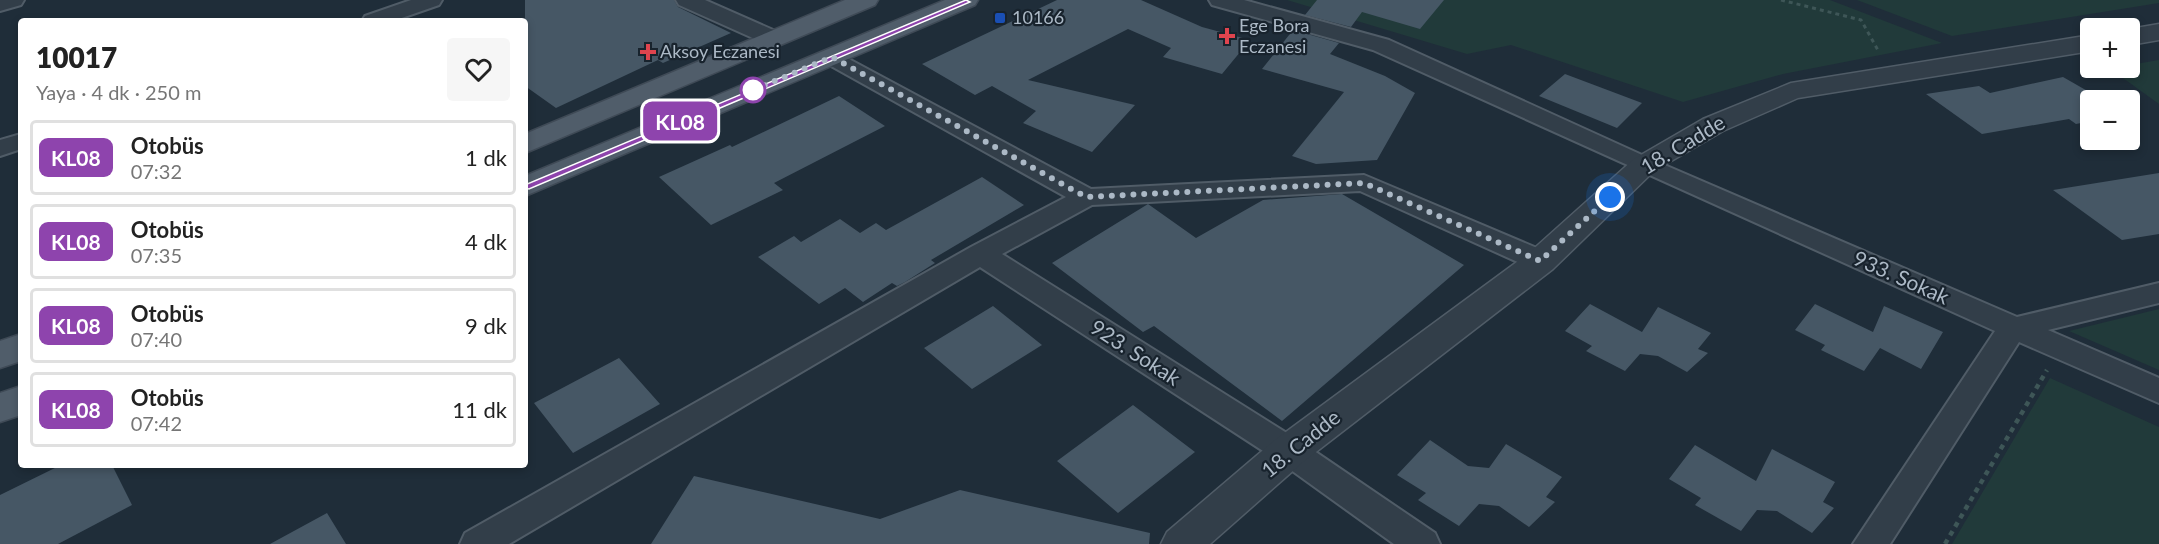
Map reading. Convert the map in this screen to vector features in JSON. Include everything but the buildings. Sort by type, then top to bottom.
[{"type":"main road","points":[[528,143],[866,0]]},
{"type":"main road","points":[[528,185],[966,0]]},
{"type":"main road","points":[[0,355],[18,348]]},
{"type":"main road","points":[[0,408],[18,400]]},
{"type":"street","points":[[0,5],[13,0]]},
{"type":"street","points":[[381,18],[431,0]]},
{"type":"street","points":[[687,0],[772,38]]},
{"type":"street","name":"933. Sokak","points":[[1220,0],[1381,45],[1644,165],[2159,391]]},
{"type":"street","points":[[2140,35],[2159,32]]},
{"type":"street","name":"18. Cadde","points":[[1182,544],[1289,451],[1540,261],[1644,165],[1713,125],[1791,91],[2080,45]]},
{"type":"street","points":[[832,57],[1086,197]]},
{"type":"street","points":[[0,148],[18,142]]},
{"type":"street","points":[[478,544],[981,254],[1086,197],[1364,183],[1540,261]]},
{"type":"street","name":"923. Sokak","points":[[981,254],[1289,451],[1422,544]]},
{"type":"street","points":[[1871,544],[2013,328],[2159,293]]},
{"type":"path","points":[[1781,0],[1861,20],[1892,75]]},
{"type":"path","points":[[1945,544],[2049,368],[2059,372]]},
{"type":"green space","points":[[1287,0],[1830,0],[1942,43],[1783,74],[1683,102],[1511,45],[1467,54]]},
{"type":"green space","points":[[1857,0],[2159,0],[2159,3],[1952,36]]},
{"type":"green space","points":[[2159,60],[2159,104],[2123,78],[2140,78],[2140,63]]},
{"type":"green space","points":[[2159,309],[2159,370],[2069,331]]},
{"type":"green space","points":[[2050,378],[2159,427],[2159,544],[1952,544]]},
{"type":"bus line","name":"KL08","points":[[528,186],[966,0]]},
{"type":"place","name":"10166","points":[[1000,18]]},
{"type":"place","name":"Ege Bora Eczanesi","points":[[1227,36]]},
{"type":"place","name":"Aksoy Eczanesi","points":[[648,52]]},
{"type":"route","points":[[753,90],[744,94],[832,57],[1086,197],[1364,183],[1540,261],[1610,197]]}]
